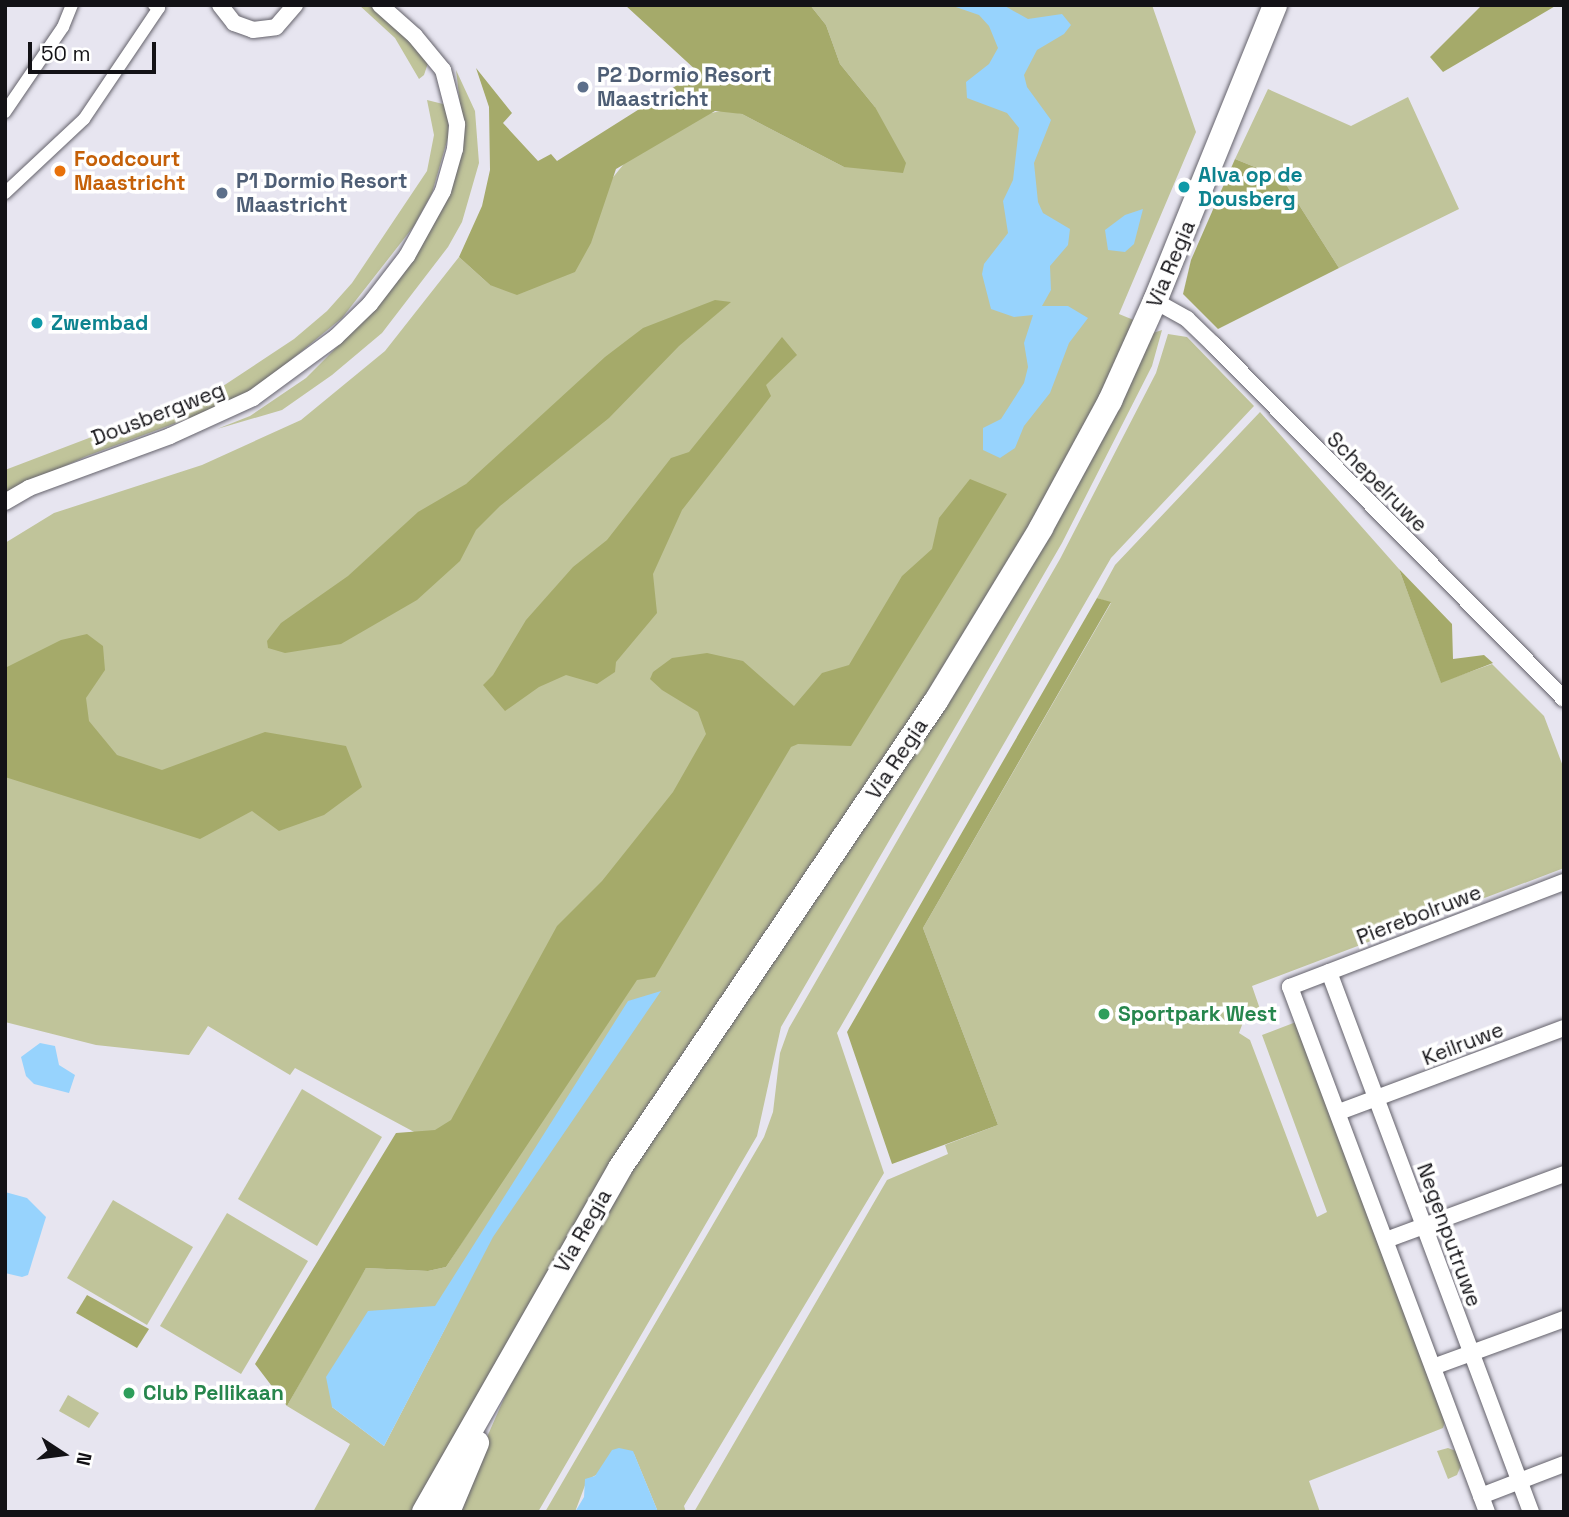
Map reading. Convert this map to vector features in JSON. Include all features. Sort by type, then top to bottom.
[{"type":"main road","name":"Via Regia","points":[[424,1512],[583,1228],[671,1087],[867,804],[984,625],[1075,468],[1155,301],[1227,129],[1275,5]]},
{"type":"main road","name":"Via Regia","points":[[1227,129],[1292,5]]},
{"type":"main road","name":"Via Regia","points":[[448,1512],[512,1359]]},
{"type":"street","points":[[5,112],[63,27],[72,5]]},
{"type":"street","points":[[5,193],[84,119],[159,8],[155,5]]},
{"type":"street","points":[[220,5],[234,23],[253,30],[276,27],[295,5]]},
{"type":"street","name":"Dousbergweg","points":[[5,502],[29,488],[218,417],[253,398],[337,337],[370,304],[407,256],[446,184],[457,124],[443,70],[415,36],[380,5]]},
{"type":"street","name":"Schepelruwe","points":[[1155,301],[1188,318],[1564,699]]},
{"type":"street","name":"Pierebolruwe","points":[[1339,1112],[1290,987],[1564,882]]},
{"type":"street","name":"Negenputruwe","points":[[1329,972],[1531,1512]]},
{"type":"street","name":"Keilruwe","points":[[1339,1112],[1564,1028]]},
{"type":"street","points":[[1339,1112],[1487,1512]]},
{"type":"street","points":[[1386,1240],[1564,1174]]},
{"type":"street","points":[[1433,1367],[1564,1319]]},
{"type":"street","points":[[1481,1496],[1564,1464]]},
{"type":"green space","points":[[359,5],[371,5],[399,26],[428,63],[424,75],[419,79],[395,38]]},
{"type":"green space","points":[[625,5],[810,5],[826,25],[840,64],[875,107],[906,163],[903,173],[844,167],[742,114],[715,111],[616,169],[591,243],[575,272],[517,295],[490,285],[459,257],[482,206],[490,170],[489,107],[476,68],[512,113],[503,123],[538,161],[551,154],[557,161],[698,72]]},
{"type":"green space","points":[[810,5],[1152,5],[1196,132],[1119,314],[1141,323],[1012,559],[895,748],[668,1075],[606,1172],[417,1512],[313,1512],[350,1444],[287,1406],[352,1290],[366,1268],[428,1271],[446,1267],[529,1139],[416,1133],[295,1068],[290,1075],[208,1026],[189,1055],[96,1045],[5,1022],[5,543],[54,513],[202,465],[301,420],[385,351],[459,257],[490,285],[602,206],[606,186],[627,160],[701,115],[726,110],[742,114],[844,167],[875,107],[840,64],[826,25]],"holes":[[[450,1319],[384,1446],[332,1407]]]},
{"type":"green space","points":[[1482,5],[1557,5],[1443,72],[1430,57]]},
{"type":"green space","points":[[456,70],[475,111],[479,163],[462,222],[448,247],[382,333],[332,375],[282,410],[217,429],[250,416],[306,378],[367,317],[416,252],[462,121]]},
{"type":"green space","points":[[1268,89],[1351,126],[1408,97],[1459,209],[1339,268],[1282,178],[1235,159]]},
{"type":"green space","points":[[427,100],[447,105],[449,134],[432,193],[414,226],[342,318],[264,382],[230,403],[87,456],[5,493],[5,470],[220,388],[294,339],[327,311],[352,283],[427,171],[434,135]]},
{"type":"green space","points":[[1235,159],[1282,178],[1339,268],[1218,329],[1183,294],[1191,260]]},
{"type":"green space","points":[[715,300],[731,302],[679,346],[609,418],[500,506],[476,530],[460,561],[417,600],[341,644],[285,653],[268,648],[267,641],[281,623],[348,576],[418,512],[466,484],[605,357],[643,328]]},
{"type":"green space","points":[[1162,330],[1152,366],[1062,543],[781,1027],[757,1136],[538,1512],[454,1512],[509,1387],[585,1243],[1153,333]]},
{"type":"green space","points":[[1168,334],[1187,337],[1254,406],[1111,558],[837,1033],[884,1173],[684,1506],[686,1512],[658,1512],[634,1454],[587,1480],[575,1512],[545,1512],[764,1137],[773,1112],[780,1053],[789,1028],[1060,559],[1156,373]]},
{"type":"green space","points":[[782,337],[797,355],[766,385],[771,396],[682,510],[653,574],[657,613],[616,662],[615,672],[597,684],[566,675],[539,687],[505,711],[483,685],[493,675],[526,620],[573,567],[607,540],[671,458],[689,452]]},
{"type":"green space","name":"Sportpark West","points":[[1260,412],[1399,569],[1441,682],[1492,664],[1544,716],[1564,769],[1564,868],[1252,986],[1261,1012],[1245,1017],[1239,1033],[1250,1040],[1317,1217],[1327,1212],[1262,1035],[1296,1022],[1445,1422],[1443,1428],[1309,1481],[1320,1512],[694,1512],[887,1180],[948,1154],[945,1145],[998,1125],[923,928],[1111,603],[1097,598],[1115,565]]},
{"type":"green space","points":[[970,479],[1007,494],[851,746],[798,744],[791,747],[655,977],[637,980],[446,1267],[428,1271],[366,1268],[287,1406],[255,1364],[396,1133],[435,1130],[451,1120],[557,926],[602,881],[673,792],[706,734],[698,712],[662,690],[650,679],[653,672],[672,658],[707,653],[743,661],[794,706],[822,673],[849,665],[902,576],[932,549],[939,518]]},
{"type":"green space","points":[[1399,569],[1452,624],[1453,659],[1484,655],[1493,663],[1441,683]]},
{"type":"green space","points":[[1097,598],[1111,602],[923,928],[998,1125],[892,1164],[847,1032]]},
{"type":"green space","points":[[87,634],[103,646],[105,670],[86,698],[89,721],[117,755],[162,770],[265,732],[346,746],[362,787],[324,815],[279,831],[252,811],[200,839],[5,777],[5,668],[61,640]]},
{"type":"green space","points":[[302,1089],[382,1137],[317,1246],[238,1199]]},
{"type":"green space","points":[[113,1200],[193,1247],[147,1325],[67,1278]]},
{"type":"green space","points":[[227,1213],[308,1261],[241,1374],[160,1326]]},
{"type":"green space","points":[[87,1295],[149,1329],[137,1348],[76,1313]]},
{"type":"green space","points":[[68,1395],[99,1413],[89,1428],[59,1411]]},
{"type":"green space","points":[[1448,1448],[1456,1451],[1462,1463],[1457,1475],[1448,1479],[1437,1451]]},
{"type":"water","points":[[950,5],[1003,5],[1028,19],[1062,14],[1071,25],[1064,34],[1037,50],[1024,75],[1027,87],[1051,120],[1034,163],[1038,202],[1043,213],[1070,229],[1068,245],[1050,266],[1051,290],[1042,306],[1068,306],[1088,318],[1069,343],[1050,393],[1024,426],[1015,448],[1000,458],[983,450],[983,428],[1001,419],[1024,383],[1028,367],[1024,343],[1033,315],[1014,317],[991,309],[982,274],[984,264],[1008,233],[1003,201],[1013,180],[1019,128],[1007,113],[967,98],[966,82],[989,64],[998,48],[989,26],[979,15]]},
{"type":"water","points":[[1143,209],[1134,244],[1125,252],[1108,250],[1105,230],[1125,215]]},
{"type":"water","points":[[661,991],[493,1237],[384,1446],[332,1407],[326,1377],[368,1311],[435,1306],[628,1001]]},
{"type":"water","points":[[40,1043],[55,1046],[59,1065],[75,1075],[69,1093],[34,1084],[26,1076],[21,1057]]},
{"type":"water","points":[[5,1192],[27,1198],[46,1217],[28,1275],[22,1277],[5,1273]]},
{"type":"water","points":[[619,1448],[633,1451],[658,1512],[575,1512],[584,1497],[585,1479],[595,1476],[612,1450]]},
{"type":"place","name":"P2 Dormio Resort Maastricht","points":[[583,87]]},
{"type":"place","name":"Foodcourt Maastricht","points":[[60,171]]},
{"type":"place","name":"Alva op de Dousberg","points":[[1184,187]]},
{"type":"place","name":"P1 Dormio Resort Maastricht","points":[[222,193]]},
{"type":"place","name":"Zwembad","points":[[37,323]]},
{"type":"place","name":"Sportpark West","points":[[1104,1014]]},
{"type":"place","name":"Club Pellikaan","points":[[129,1393]]}]
